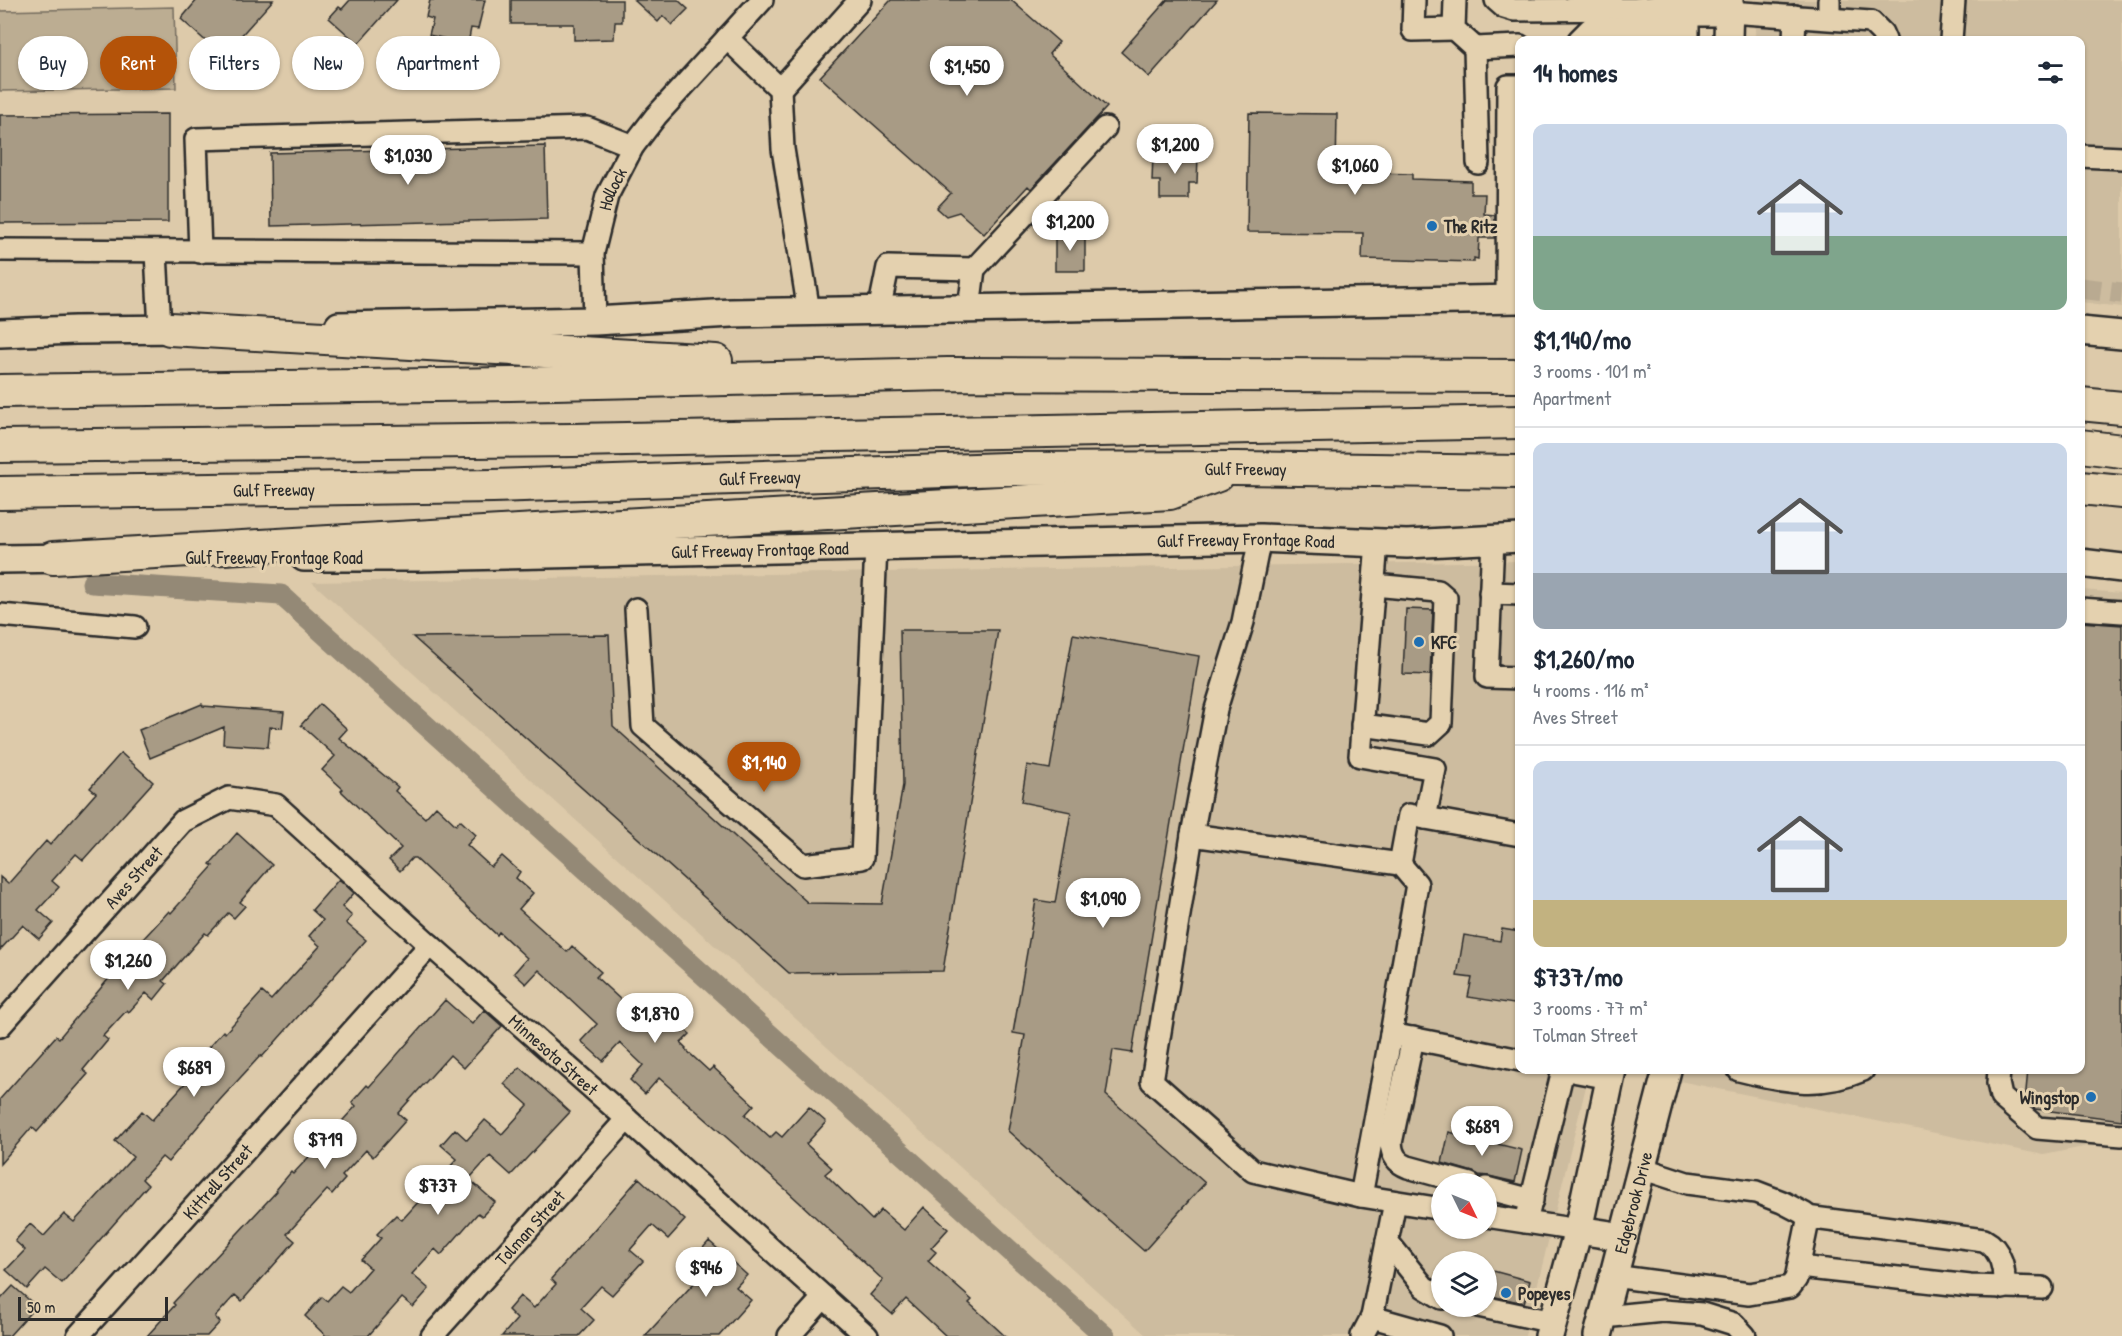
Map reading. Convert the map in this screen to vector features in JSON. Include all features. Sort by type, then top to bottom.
[{"type":"highway","points":[[165,329],[948,374]]},
{"type":"highway","points":[[0,391],[948,374],[1515,376]]},
{"type":"highway","points":[[2085,404],[2122,408]]},
{"type":"highway","points":[[0,446],[585,440],[1515,422]]},
{"type":"highway","points":[[2085,447],[2122,451]]},
{"type":"highway","points":[[52,558],[1170,493],[1236,468]]},
{"type":"highway","name":"Gulf Freeway","points":[[0,493],[493,486],[1005,469],[1236,468],[1515,472]]},
{"type":"highway","points":[[2085,488],[2122,492]]},
{"type":"main road","points":[[1685,16],[1729,6],[1728,36]]},
{"type":"main road","points":[[0,333],[595,321],[809,312],[1513,299]]},
{"type":"main road","points":[[2085,331],[2122,335]]},
{"type":"main road","name":"Gulf Freeway Frontage Road","points":[[0,559],[417,557],[1260,538],[1407,544],[1506,539]]},
{"type":"main road","points":[[2085,564],[2122,568]]},
{"type":"main road","points":[[1551,1329],[1578,1230],[1611,1074]]},
{"type":"main road","name":"Edgebrook Drive","points":[[1600,1326],[1665,1074]]},
{"type":"main road","points":[[1578,1230],[1624,1237]]},
{"type":"street","name":"Hollock","points":[[595,321],[593,253],[607,196],[633,146],[656,116],[762,0]]},
{"type":"street","points":[[780,89],[860,0]]},
{"type":"street","points":[[1414,0],[1413,30],[1454,29],[1475,48],[1515,46]]},
{"type":"street","points":[[1454,29],[1455,0]]},
{"type":"street","points":[[1496,0],[1504,7],[1514,10],[1636,9],[1685,16]]},
{"type":"street","points":[[1951,36],[1954,0]]},
{"type":"street","points":[[1729,6],[1795,16],[1829,9],[1871,22],[1883,36]]},
{"type":"street","points":[[1583,36],[1590,29],[1685,16]]},
{"type":"street","points":[[1794,36],[1795,16]]},
{"type":"street","points":[[727,38],[780,89],[783,149],[809,312]]},
{"type":"street","points":[[1475,48],[1478,163]]},
{"type":"street","points":[[1513,299],[1508,87],[1515,86]]},
{"type":"street","points":[[200,252],[196,138],[587,128],[633,146]]},
{"type":"street","points":[[969,309],[974,269],[1105,128]]},
{"type":"street","points":[[2085,156],[2122,158]]},
{"type":"street","points":[[0,250],[593,253]]},
{"type":"street","points":[[156,252],[165,329]]},
{"type":"street","points":[[879,311],[888,267],[974,269]]},
{"type":"street","points":[[1260,538],[1243,622],[1216,710],[1192,836],[1152,1081],[1254,1171],[1361,1196],[1431,1207]]},
{"type":"street","points":[[1506,539],[1490,593],[1487,677],[1515,678]]},
{"type":"street","points":[[1377,542],[1360,756],[1435,769],[1425,818]]},
{"type":"street","points":[[636,609],[643,726],[803,865],[862,858],[876,547]]},
{"type":"street","points":[[1362,725],[1429,734],[1441,723],[1446,598],[1438,591],[1374,585]]},
{"type":"street","points":[[1490,593],[1515,594]]},
{"type":"street","points":[[2085,609],[2122,612]]},
{"type":"street","points":[[0,615],[135,627]]},
{"type":"street","name":"Minnesota Street","points":[[229,798],[276,805],[867,1336]]},
{"type":"street","name":"Aves Street","points":[[0,1026],[183,821],[229,798]]},
{"type":"street","points":[[1400,864],[1409,815],[1515,834]]},
{"type":"street","points":[[1192,836],[1400,864],[1417,884],[1361,1196]]},
{"type":"street","name":"Kittrell Street","points":[[78,1336],[430,945]]},
{"type":"street","points":[[1390,1034],[1515,1059]]},
{"type":"street","points":[[1413,1038],[1391,1143],[1394,1156],[1402,1165],[1431,1173]]},
{"type":"street","points":[[1526,1222],[1562,1074]]},
{"type":"street","points":[[1754,1074],[1781,1081],[1814,1083],[1848,1074]]},
{"type":"street","points":[[1999,1074],[2001,1097],[2037,1128],[2122,1135]]},
{"type":"street","name":"Tolman Street","points":[[432,1336],[627,1119]]},
{"type":"street","points":[[1641,1168],[1687,1183],[1756,1192],[1782,1202],[1806,1217],[1984,1240],[2000,1255],[2005,1280],[2003,1288]]},
{"type":"street","points":[[1497,1191],[1532,1200]]},
{"type":"street","points":[[1395,1202],[1367,1327],[1440,1336]]},
{"type":"street","points":[[1613,1276],[1749,1294],[1790,1287],[1796,1279],[1799,1267],[1808,1221],[1806,1217]]},
{"type":"street","points":[[1497,1218],[1578,1230]]},
{"type":"street","points":[[1387,1241],[1424,1287],[1431,1291]]},
{"type":"street","points":[[1799,1267],[1883,1278],[2003,1288],[2042,1288]]},
{"type":"street","points":[[789,1336],[824,1297]]},
{"type":"street","points":[[1600,1326],[1663,1311],[1702,1314],[1734,1324],[1745,1336]]},
{"type":"street","points":[[1497,1312],[1551,1329]]},
{"type":"shaded area","points":[[1756,0],[2122,0],[2122,307],[2085,302],[2085,36],[1755,36]]},
{"type":"shaded area","points":[[174,7],[175,36],[100,36],[100,89],[88,90],[88,36],[18,36],[18,90],[59,90],[0,91],[0,11]]},
{"type":"shaded area","points":[[1515,561],[1515,1074],[1589,1074],[1525,1336],[1147,1336],[312,582]]},
{"type":"shaded area","points":[[2085,590],[2122,593],[2122,1139],[2044,1155],[1645,1074],[2085,1074]]},
{"type":"building","points":[[197,0],[273,0],[241,36],[200,36],[181,19]]},
{"type":"building","points":[[350,0],[397,0],[364,37],[349,36],[329,18],[339,7],[342,9]]},
{"type":"building","points":[[430,0],[485,0],[478,29],[471,28],[470,36],[429,35],[433,19],[426,17]]},
{"type":"building","points":[[511,0],[622,0],[622,22],[615,22],[614,39],[574,40],[574,24],[511,24]]},
{"type":"building","points":[[634,0],[678,0],[688,9],[672,25],[663,16],[658,22]]},
{"type":"building","points":[[891,0],[1011,0],[1059,42],[1049,54],[1107,107],[1031,189],[1028,186],[984,234],[959,212],[946,216],[937,208],[951,193],[820,77]]},
{"type":"building","points":[[1167,0],[1217,0],[1149,77],[1121,52]]},
{"type":"building","points":[[1249,113],[1337,114],[1336,172],[1412,174],[1412,179],[1471,181],[1471,194],[1485,194],[1484,214],[1495,215],[1495,238],[1479,238],[1478,259],[1474,258],[1474,262],[1362,259],[1363,233],[1247,232]]},
{"type":"building","points":[[168,114],[168,222],[0,223],[0,115]]},
{"type":"building","points":[[545,146],[547,219],[271,226],[270,153]]},
{"type":"building","points":[[1153,155],[1198,156],[1197,183],[1189,183],[1189,199],[1160,199],[1160,181],[1152,181]]},
{"type":"building","points":[[1055,233],[1085,233],[1085,271],[1055,271]]},
{"type":"building","name":"KFC","points":[[1406,609],[1433,610],[1430,675],[1403,674]]},
{"type":"building","points":[[2085,622],[2122,625],[2122,1120],[2035,1109],[2025,1101],[2028,1074],[2085,1074]]},
{"type":"building","points":[[900,630],[998,630],[943,971],[789,973],[413,637],[609,635],[613,726],[808,903],[882,904],[903,785]]},
{"type":"building","points":[[1073,634],[1199,656],[1132,1053],[1113,1050],[1106,1095],[1205,1183],[1144,1251],[1008,1131],[1025,1035],[1013,1033],[1036,900],[1055,903],[1071,812],[1021,802],[1027,765],[1050,769]]},
{"type":"building","points":[[202,704],[203,706],[284,712],[282,728],[270,727],[268,747],[223,744],[224,727],[150,758],[139,730]]},
{"type":"building","points":[[320,704],[347,729],[339,738],[398,787],[395,791],[425,818],[436,806],[456,825],[460,820],[476,835],[467,845],[491,867],[502,856],[520,872],[516,878],[533,893],[519,909],[567,952],[572,946],[601,972],[596,977],[647,1024],[657,1013],[671,1025],[675,1021],[690,1034],[681,1043],[685,1049],[709,1071],[713,1067],[754,1105],[745,1115],[770,1138],[776,1132],[782,1137],[809,1107],[826,1122],[806,1144],[832,1168],[825,1174],[872,1220],[881,1210],[904,1230],[924,1207],[948,1229],[931,1248],[936,1252],[928,1261],[972,1300],[969,1303],[1005,1336],[946,1336],[906,1299],[892,1314],[870,1295],[883,1280],[784,1188],[659,1078],[645,1094],[630,1080],[643,1065],[620,1043],[603,1061],[581,1041],[597,1024],[539,970],[526,984],[514,973],[527,958],[499,932],[497,935],[415,858],[412,858],[400,871],[389,860],[401,848],[322,770],[335,756],[301,725]]},
{"type":"building","points":[[121,753],[153,782],[83,860],[76,854],[52,881],[59,887],[38,910],[53,923],[39,939],[23,925],[0,950],[0,877],[8,884],[46,841],[50,845],[96,793],[90,788]]},
{"type":"building","points":[[237,833],[272,865],[240,902],[245,906],[234,918],[228,913],[208,935],[205,933],[163,981],[167,984],[154,1000],[146,993],[129,1012],[127,1010],[103,1036],[108,1040],[83,1070],[88,1074],[37,1132],[32,1127],[0,1164],[0,1099],[56,1036],[59,1038],[131,952],[169,911],[171,913],[213,866],[210,864]]},
{"type":"building","points":[[339,879],[354,893],[342,907],[352,916],[346,923],[366,940],[262,1057],[261,1055],[219,1101],[168,1162],[162,1157],[142,1179],[148,1185],[62,1283],[45,1269],[27,1289],[6,1270],[25,1250],[15,1241],[30,1224],[44,1236],[64,1214],[74,1222],[133,1157],[115,1141],[142,1111],[152,1120],[196,1071],[191,1067],[223,1031],[225,1033],[262,992],[271,1000],[320,946],[309,936],[323,920],[312,910]]},
{"type":"building","points":[[1502,929],[1515,931],[1515,1004],[1468,997],[1472,978],[1457,976],[1464,935],[1500,941]]},
{"type":"building","points":[[445,1000],[472,1024],[484,1010],[502,1026],[464,1068],[450,1055],[398,1113],[406,1120],[373,1157],[366,1150],[342,1176],[345,1179],[332,1194],[327,1190],[287,1234],[295,1241],[242,1301],[235,1295],[215,1317],[220,1322],[207,1336],[147,1336],[175,1305],[173,1303],[277,1191],[291,1172],[293,1174],[356,1106],[352,1102],[367,1085],[369,1087]]},
{"type":"building","points":[[520,1067],[570,1112],[511,1175],[490,1156],[469,1179],[495,1202],[482,1216],[478,1213],[441,1255],[435,1249],[412,1274],[429,1289],[413,1307],[402,1298],[368,1336],[326,1336],[305,1316],[322,1297],[327,1301],[341,1286],[349,1292],[370,1268],[361,1260],[381,1238],[377,1234],[396,1215],[402,1220],[457,1159],[441,1145],[455,1129],[467,1140],[485,1120],[502,1134],[528,1105],[504,1084]]},
{"type":"building","points":[[1449,1132],[1522,1150],[1515,1182],[1497,1178],[1497,1173],[1475,1173],[1442,1163]]},
{"type":"building","points":[[639,1178],[685,1220],[668,1239],[652,1225],[630,1250],[643,1261],[612,1295],[601,1286],[581,1308],[594,1320],[579,1336],[502,1336],[517,1319],[508,1310],[520,1296],[534,1308],[556,1284],[551,1279]]},
{"type":"building","points":[[709,1241],[747,1275],[736,1287],[751,1300],[719,1336],[645,1336],[696,1281],[684,1270]]},
{"type":"building","points":[[1497,1272],[1530,1281],[1524,1303],[1497,1297]]},
{"type":"building","points":[[13,1286],[36,1306],[9,1336],[0,1336],[0,1300]]},
{"type":"waterway","points":[[92,583],[281,595],[1105,1336]]},
{"type":"tunnel","points":[[2085,289],[2122,293]]},
{"type":"place","name":"The Ritz","points":[[1432,226]]},
{"type":"place","name":"KFC","points":[[1419,642]]},
{"type":"place","name":"Wingstop","points":[[2091,1097]]},
{"type":"place","name":"Popeyes","points":[[1506,1293]]}]
